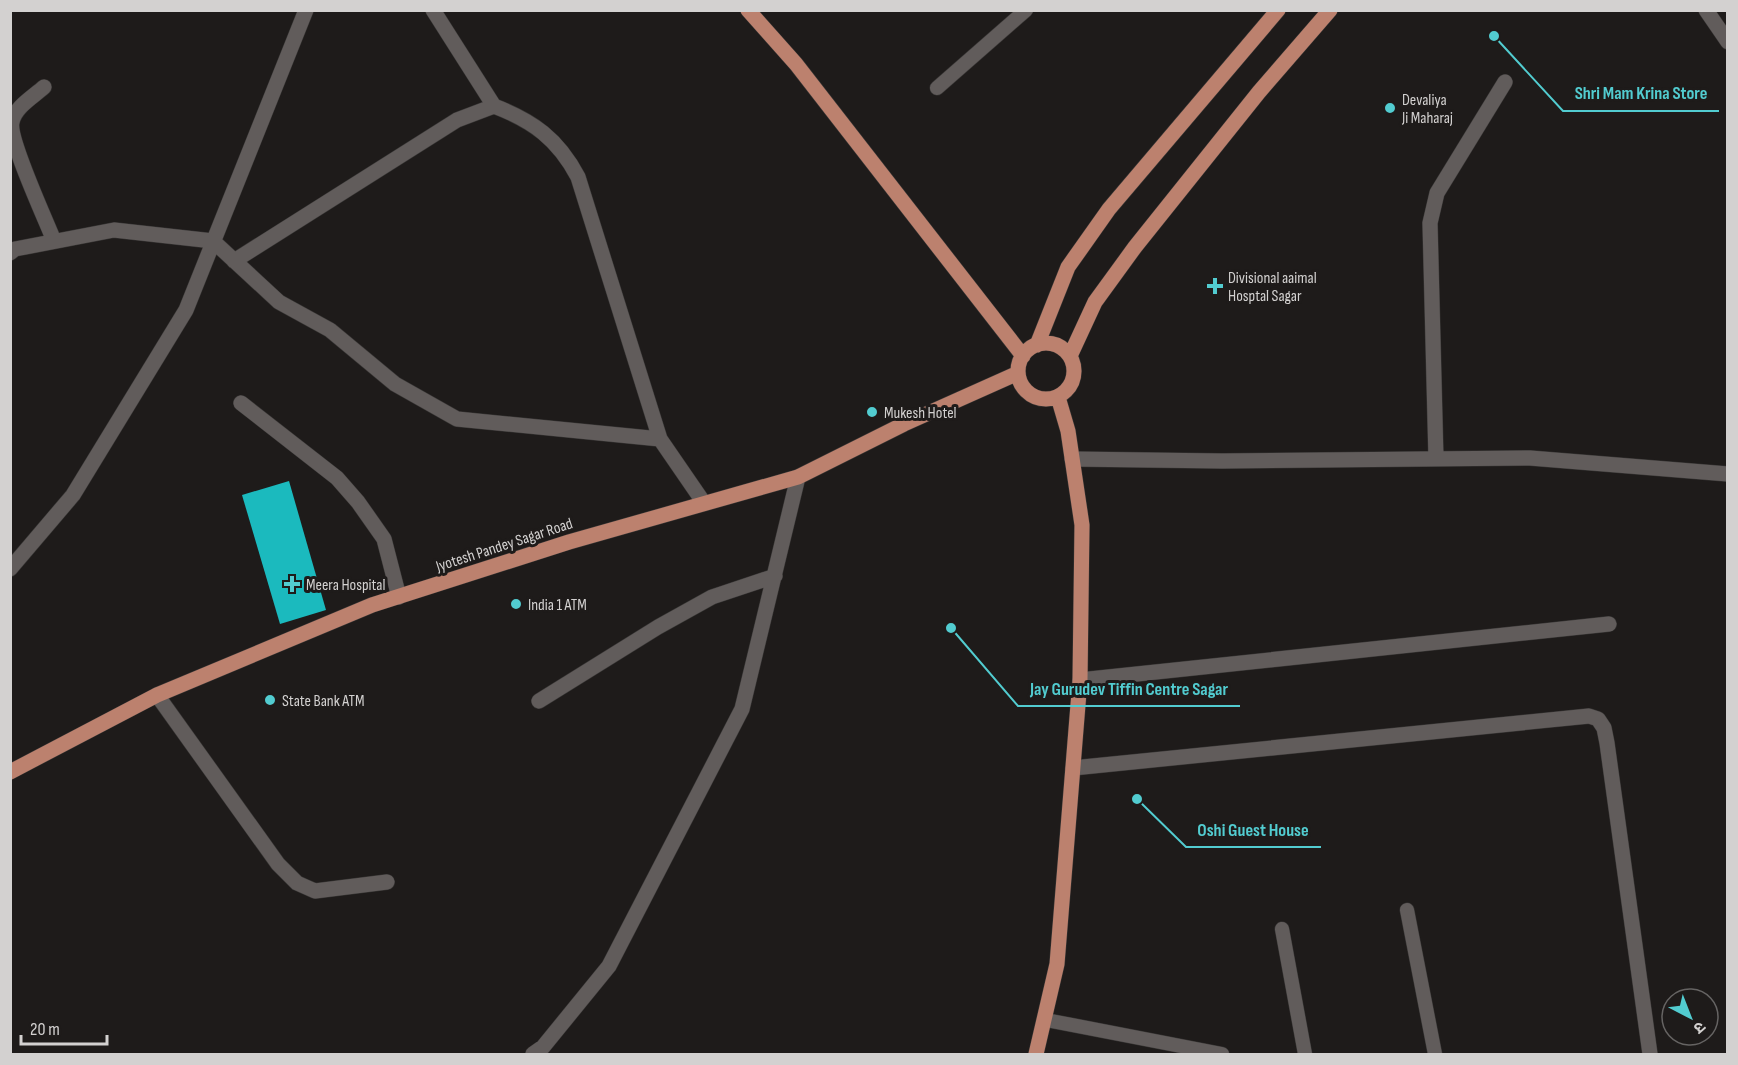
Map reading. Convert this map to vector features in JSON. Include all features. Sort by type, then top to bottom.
[{"type":"main road","points":[[748,10],[796,64],[1023,356]]},
{"type":"main road","points":[[1036,345],[1055,344],[1063,348],[1074,364],[1072,384],[1058,397],[1039,399],[1031,395],[1020,381],[1018,373],[1023,356],[1036,345],[1068,267],[1109,209],[1278,10]]},
{"type":"main road","points":[[1070,356],[1095,302],[1135,248],[1259,92],[1330,10]]},
{"type":"main road","name":"Jyotesh Pandey Sagar Road","points":[[10,772],[157,695],[372,605],[569,542],[798,477],[904,424],[1018,373]]},
{"type":"main road","points":[[1036,1054],[1046,1020],[1057,964],[1080,680],[1082,525],[1068,430],[1058,397]]},
{"type":"street","points":[[10,569],[73,495],[186,310],[306,10]]},
{"type":"street","points":[[433,10],[494,106],[518,115],[544,132],[568,159],[578,177],[660,439],[704,503]]},
{"type":"street","points":[[1706,10],[1728,42]]},
{"type":"street","points":[[1436,459],[1430,223],[1437,193],[1505,82]]},
{"type":"street","points":[[44,87],[17,110],[12,123],[14,141],[54,242]]},
{"type":"street","points":[[234,261],[457,120],[494,106]]},
{"type":"street","points":[[10,253],[15,249],[114,230],[213,241],[279,302],[330,330],[395,384],[457,418],[660,439]]},
{"type":"street","points":[[241,403],[337,478],[358,502],[384,539],[399,597]]},
{"type":"street","points":[[1072,459],[1530,458],[1728,474]]},
{"type":"street","points":[[533,1054],[543,1047],[609,966],[742,709],[798,477]]},
{"type":"street","points":[[539,701],[658,627],[712,597],[775,576]]},
{"type":"street","points":[[1080,680],[1609,624]]},
{"type":"street","points":[[157,695],[278,864],[297,883],[315,891],[387,882]]},
{"type":"street","points":[[1073,768],[1589,716],[1598,719],[1604,728],[1607,743],[1650,1054]]},
{"type":"lane","points":[[937,88],[1026,10]]},
{"type":"lane","points":[[1407,910],[1435,1054]]},
{"type":"lane","points":[[1282,929],[1305,1054]]},
{"type":"lane","points":[[1046,1020],[1222,1054]]},
{"type":"building","points":[[289,481],[326,610],[280,624],[242,495]]},
{"type":"place","name":"Shri Mam Krina Store","points":[[1494,36]]},
{"type":"place","name":"Devaliya Ji Maharaj","points":[[1390,108]]},
{"type":"place","name":"Divisional aaimal Hosptal Sagar","points":[[1215,286]]},
{"type":"place","name":"Mukesh Hotel","points":[[872,412]]},
{"type":"place","name":"Meera Hospital","points":[[292,584]]},
{"type":"place","name":"India 1 ATM","points":[[516,604]]},
{"type":"place","name":"Jay Gurudev Tiffin Centre Sagar","points":[[951,628]]},
{"type":"place","name":"State Bank ATM","points":[[270,700]]},
{"type":"place","name":"Oshi Guest House","points":[[1137,799]]}]
